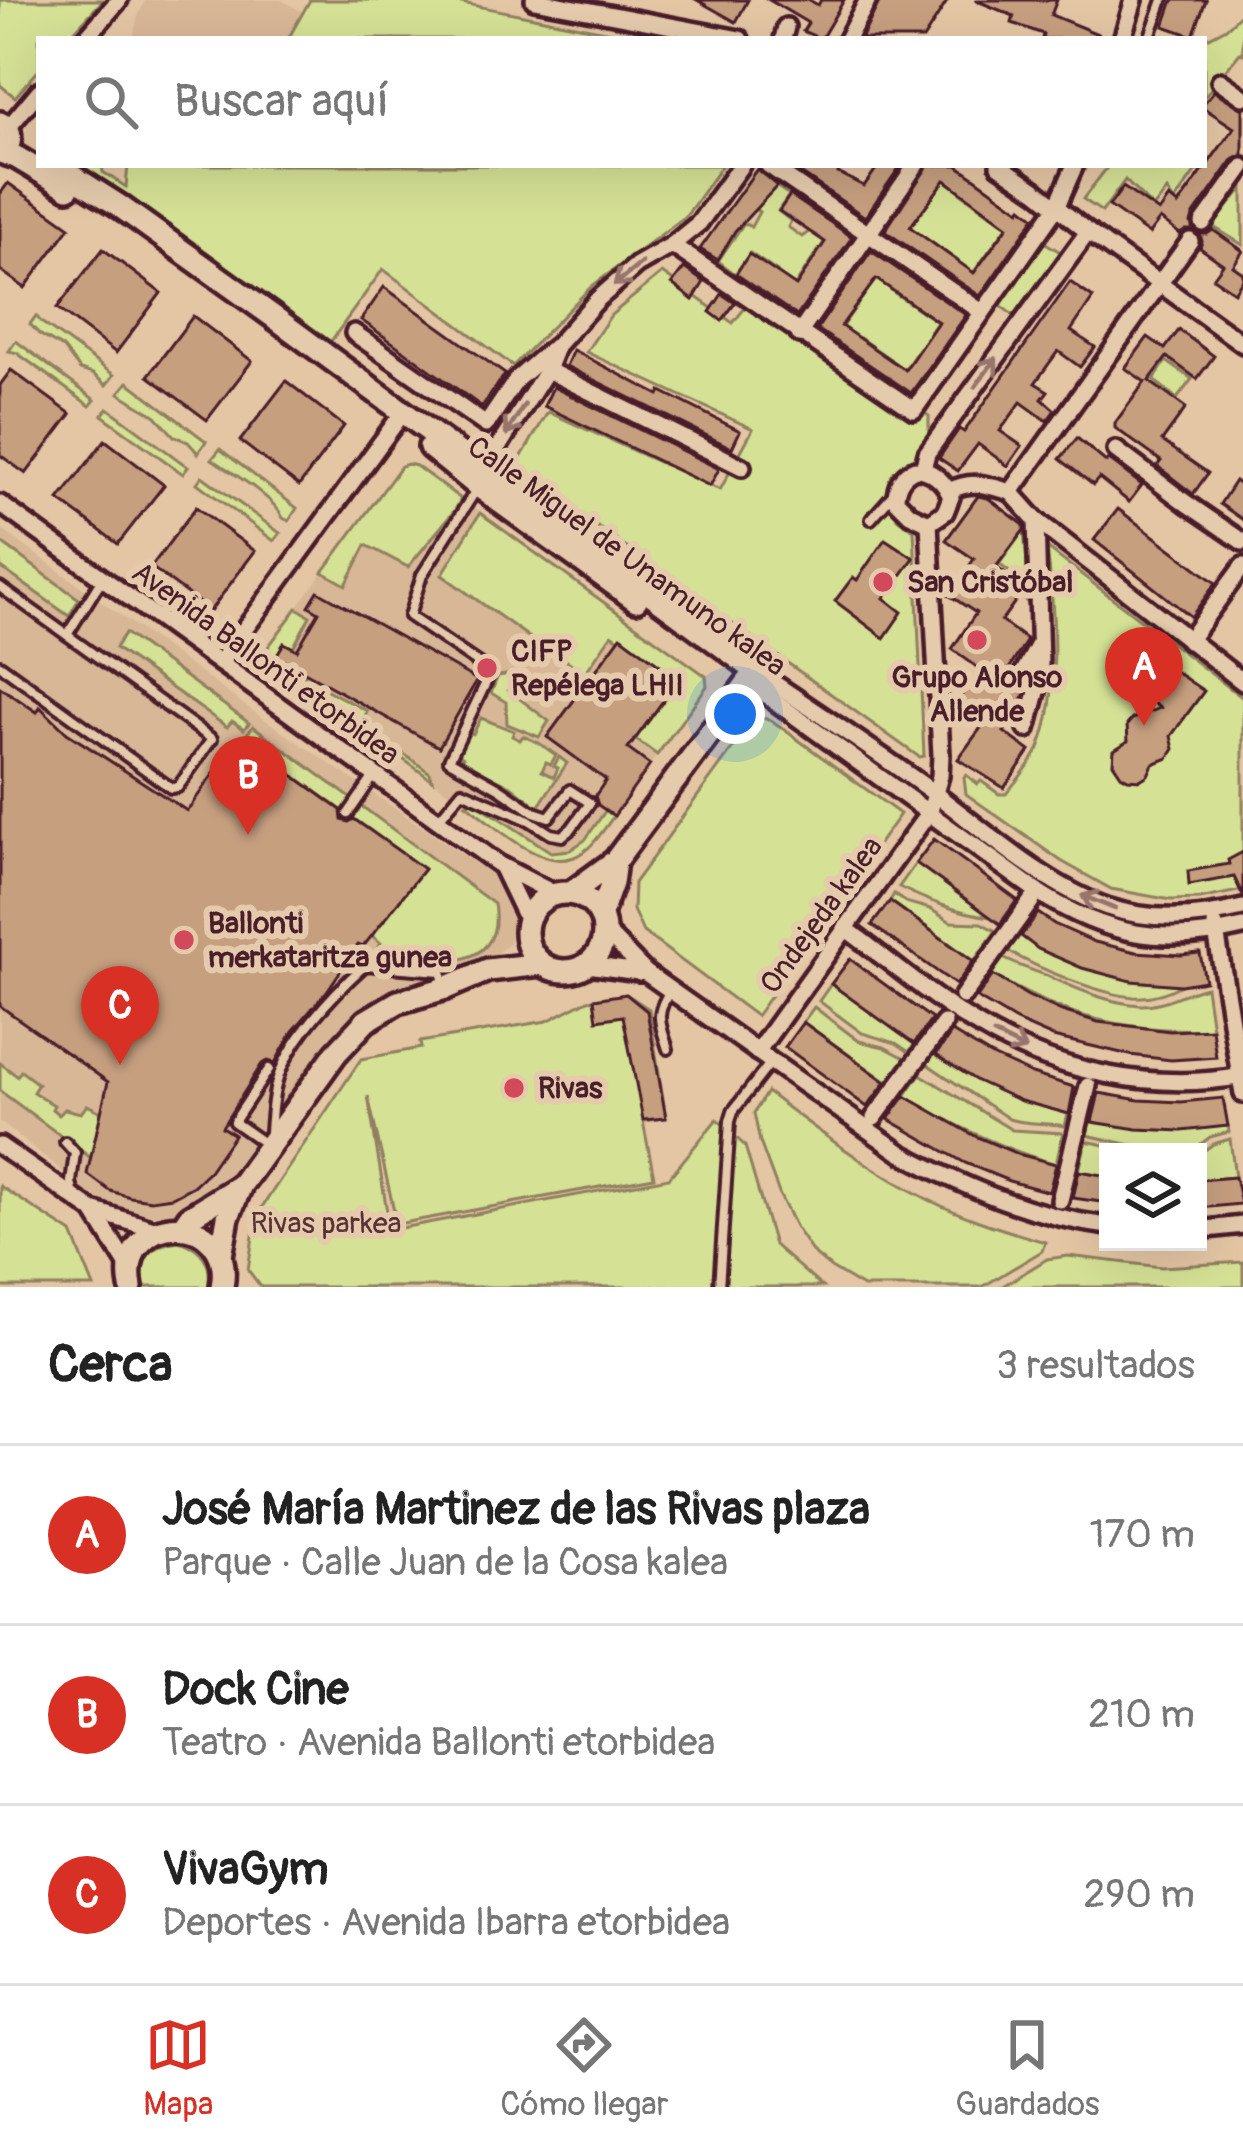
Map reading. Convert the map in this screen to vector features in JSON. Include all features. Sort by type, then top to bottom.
[{"type":"street","points":[[88,36],[119,0]]},
{"type":"street","points":[[534,0],[581,4],[726,36]]},
{"type":"street","points":[[849,36],[868,0]]},
{"type":"street","points":[[1123,36],[1135,0]]},
{"type":"street","points":[[1220,81],[1243,98]]},
{"type":"street","points":[[36,95],[4,138],[36,154]]},
{"type":"street","name":"Calle Miguel de Unamuno kalea","points":[[4,138],[16,157],[88,201],[399,417]]},
{"type":"street","points":[[1203,223],[1243,167]]},
{"type":"street","name":"Calle Miguel de Unamuno kalea","points":[[60,168],[118,206],[752,676],[933,803],[1038,892],[1088,921],[1154,936],[1215,924],[1243,927]]},
{"type":"street","points":[[355,333],[486,425],[517,379],[637,265],[698,223],[739,168]]},
{"type":"street","points":[[772,168],[982,312]]},
{"type":"street","points":[[799,334],[914,168]]},
{"type":"street","points":[[1004,168],[1243,344]]},
{"type":"street","points":[[671,245],[914,410],[1056,208],[1075,168]]},
{"type":"street","points":[[922,469],[927,453],[1088,232]]},
{"type":"street","points":[[1011,492],[1190,241]]},
{"type":"street","points":[[481,478],[547,370],[556,345]]},
{"type":"street","points":[[547,370],[742,466]]},
{"type":"street","points":[[220,663],[399,417]]},
{"type":"street","points":[[1116,450],[1243,542]]},
{"type":"street","points":[[922,469],[941,481],[951,497],[945,512],[929,523],[896,500],[908,472],[922,469]]},
{"type":"street","points":[[949,491],[980,482],[1011,492],[1036,520],[1243,682]]},
{"type":"street","name":"Avenida Ballonti etorbidea","points":[[0,504],[501,866],[563,893]]},
{"type":"street","points":[[1027,729],[1037,692],[1040,641],[1036,520]]},
{"type":"street","points":[[929,523],[941,755],[933,803]]},
{"type":"street","points":[[1189,641],[1243,566]]},
{"type":"street","points":[[1023,674],[1040,641]]},
{"type":"street","points":[[488,970],[543,899],[563,893],[615,861],[752,676]]},
{"type":"street","name":"Ondejeda kalea","points":[[764,1057],[845,928],[933,803]]},
{"type":"street","points":[[221,1256],[228,1216],[241,1185],[336,1053],[366,1021],[398,1002],[488,970],[542,964],[565,972],[588,964],[598,956],[615,861]]},
{"type":"street","name":"Avenida Ballonti etorbidea","points":[[501,866],[526,925]]},
{"type":"street","points":[[563,893],[593,904],[603,923],[646,973],[865,1130],[938,1173],[1010,1204],[1099,1225]]},
{"type":"street","points":[[963,996],[1031,900]]},
{"type":"street","name":"Calle Miguel de Unamuno kalea","points":[[1215,924],[1243,908]]},
{"type":"street","points":[[845,928],[980,1027],[1049,1059],[1144,1079],[1242,1082],[1215,924]]},
{"type":"street","points":[[526,925],[529,950],[542,964]]},
{"type":"street","points":[[588,964],[646,973]]},
{"type":"street","points":[[874,1118],[944,1023]]},
{"type":"street","points":[[1060,1200],[1088,1086]]},
{"type":"street","points":[[0,1146],[92,1210],[157,1230]]},
{"type":"street","points":[[183,1226],[189,1216],[241,1185]]},
{"type":"street","points":[[92,1210],[130,1278]]},
{"type":"street","points":[[1207,1229],[1243,1225]]},
{"type":"street","points":[[130,1278],[134,1252],[143,1239],[157,1230],[183,1226],[206,1236],[221,1256],[224,1286]]},
{"type":"lane","points":[[1150,36],[1162,0]]},
{"type":"lane","points":[[438,820],[462,791],[532,816],[549,817],[570,790],[590,803],[572,829],[562,836],[550,833],[532,816],[500,788],[449,760],[490,672],[409,616],[422,575],[481,478]]},
{"type":"lane","points":[[871,519],[896,491]]},
{"type":"lane","points":[[67,634],[103,578]]},
{"type":"lane","points":[[0,587],[212,740],[178,788],[170,788],[0,665]]},
{"type":"lane","points":[[348,814],[375,775]]},
{"type":"lane","points":[[269,1069],[234,1122],[269,1146],[276,1081],[292,1049],[341,986],[365,964],[441,971],[446,988]]},
{"type":"lane","points":[[668,1049],[658,1017],[670,989]]},
{"type":"lane","points":[[719,1287],[730,1121],[764,1057]]},
{"type":"lane","points":[[64,1142],[75,1153],[71,1182],[75,1197]]},
{"type":"shaded area","points":[[145,0],[281,0],[305,13],[292,36],[134,36]]},
{"type":"shaded area","name":"CIFP Repélega LHII","points":[[408,464],[706,676],[707,686],[593,844],[573,858],[550,860],[531,852],[267,661],[268,647],[401,466]]},
{"type":"shaded area","name":"Ballonti merkataritza gunea","points":[[0,528],[254,712],[500,880],[514,913],[509,943],[492,957],[383,997],[361,1014],[227,1187],[175,1214],[131,1214],[108,1206],[84,1192],[0,1122]]},
{"type":"green space","points":[[0,0],[103,0],[70,36],[36,36],[36,73],[15,97],[0,85]]},
{"type":"green space","points":[[310,0],[446,0],[631,36],[290,36]]},
{"type":"green space","points":[[1243,12],[1243,54],[1207,93],[1207,38]]},
{"type":"green space","points":[[83,168],[102,168],[126,187],[128,168],[720,168],[686,216],[591,287],[513,366],[383,269],[329,344]]},
{"type":"green space","points":[[953,168],[971,178],[961,193],[990,214],[1002,198],[1019,210],[962,288],[945,276],[957,260],[928,240],[917,256],[899,243]]},
{"type":"green space","points":[[1107,168],[1198,168],[1174,202],[1167,191],[1153,208],[1125,180],[1102,212],[1083,199]]},
{"type":"green space","points":[[772,183],[789,195],[778,211],[791,221],[788,227],[802,237],[810,231],[829,235],[780,307],[765,296],[777,272],[750,253],[735,274],[718,261],[744,223],[751,227],[759,212],[754,208]]},
{"type":"green space","points":[[1243,188],[1243,245],[1212,226]]},
{"type":"green space","points":[[1044,242],[1062,253],[1017,318],[998,304]]},
{"type":"green space","points":[[887,263],[892,291],[937,322],[893,386],[879,376],[890,359],[860,338],[847,355],[831,342]]},
{"type":"green space","points":[[662,273],[733,323],[752,299],[929,416],[929,472],[908,473],[896,491],[897,518],[914,530],[924,756],[919,757],[515,468],[548,412],[720,490],[753,429],[586,352],[611,315]]},
{"type":"green space","points":[[36,316],[114,375],[106,385],[80,370],[63,348],[39,334],[30,324]]},
{"type":"green space","points":[[16,341],[95,400],[90,406],[9,351]]},
{"type":"green space","points":[[1166,361],[1192,379],[1177,399],[1154,380]]},
{"type":"green space","points":[[128,382],[206,441],[198,453],[156,416],[119,393]]},
{"type":"green space","points":[[108,408],[188,467],[183,474],[102,415]]},
{"type":"green space","points":[[220,449],[297,508],[289,521],[262,494],[212,459]]},
{"type":"green space","points":[[408,464],[461,499],[455,510],[408,567],[366,545],[346,585],[323,572],[401,466]]},
{"type":"green space","points":[[202,476],[280,533],[274,541],[197,483]]},
{"type":"green space","points":[[480,513],[706,676],[707,686],[657,755],[635,739],[679,679],[612,634],[585,673],[442,575]]},
{"type":"green space","points":[[1024,530],[1031,607],[1023,598],[1029,587],[999,564]]},
{"type":"green space","points":[[0,542],[79,599],[69,616],[0,567]]},
{"type":"green space","points":[[1047,548],[1243,698],[1243,890],[1171,900],[1111,889],[1061,861],[966,794],[966,775],[1006,794],[1039,748],[1046,727],[1053,677]]},
{"type":"green space","points":[[297,608],[310,616],[293,648],[284,643],[277,656],[306,672],[304,678],[367,711],[362,724],[430,773],[432,780],[267,661],[268,647]]},
{"type":"green space","points":[[125,633],[249,723],[244,729],[232,721],[227,727],[115,648]]},
{"type":"green space","points":[[519,673],[508,690],[549,721],[539,737],[507,724],[506,702],[491,693],[498,676]]},
{"type":"green space","points":[[481,718],[556,755],[542,771],[554,777],[559,757],[567,763],[538,807],[511,786],[463,762],[456,751]]},
{"type":"green space","points":[[771,720],[900,814],[756,1016],[643,932],[633,910],[634,883],[752,722]]},
{"type":"green space","points":[[253,726],[494,904],[494,928],[487,944],[474,955],[456,960],[373,957],[381,943],[370,934],[424,869],[243,739]]},
{"type":"green space","points":[[470,802],[551,852],[570,850],[585,840],[606,810],[614,816],[586,850],[561,860],[517,843],[466,804]]},
{"type":"green space","points":[[916,863],[991,917],[944,906],[899,887]]},
{"type":"green space","points":[[894,894],[951,922],[981,923],[996,931],[974,961],[890,901]]},
{"type":"green space","points":[[1020,935],[1055,956],[1096,970],[1181,985],[1140,997],[1087,986],[1008,951]]},
{"type":"green space","points":[[1003,958],[1093,995],[1128,1004],[1157,1003],[1206,987],[1212,1029],[1124,1025],[1071,1012],[991,974]]},
{"type":"green space","points":[[831,984],[915,1044],[909,1052],[862,1033],[819,1001]]},
{"type":"green space","name":"Rivas parkea","points":[[626,994],[649,1009],[666,1118],[643,1121],[654,1177],[397,1224],[368,1096],[390,1230],[669,1178],[717,1119],[745,1146],[774,1245],[822,1287],[261,1287],[248,1270],[256,1216],[361,1059],[421,1048],[420,1042],[547,1021],[588,1000]]},
{"type":"green space","points":[[814,1007],[859,1041],[905,1058],[887,1082],[803,1022]]},
{"type":"green space","points":[[934,1054],[999,1089],[1068,1114],[1065,1126],[1009,1119],[927,1064]]},
{"type":"green space","points":[[0,1063],[38,1084],[33,1092],[54,1105],[59,1115],[65,1109],[81,1113],[87,1105],[101,1112],[91,1158],[0,1091]]},
{"type":"green space","points":[[920,1074],[1012,1130],[1063,1133],[1056,1164],[978,1135],[905,1096]]},
{"type":"green space","points":[[767,1092],[895,1181],[962,1214],[1045,1242],[1042,1251],[982,1287],[863,1287],[813,1253],[780,1196],[754,1113]]},
{"type":"green space","points":[[1090,1121],[1159,1128],[1228,1126],[1229,1132],[1202,1143],[1122,1143],[1087,1135]]},
{"type":"green space","points":[[1230,1139],[1235,1177],[1207,1179],[1207,1148]]},
{"type":"green space","points":[[1086,1141],[1099,1144],[1099,1174],[1079,1171]]},
{"type":"green space","points":[[0,1186],[72,1233],[94,1287],[0,1287]]},
{"type":"green space","points":[[179,1241],[204,1258],[208,1287],[143,1287],[142,1269],[149,1255]]},
{"type":"green space","points":[[1068,1256],[1162,1267],[1243,1262],[1243,1287],[1001,1287],[1047,1259]]},
{"type":"building","points":[[697,0],[748,0],[736,22]]},
{"type":"building","points":[[769,0],[809,0],[818,5],[821,0],[844,0],[823,36],[803,31],[808,23]]},
{"type":"building","points":[[880,0],[948,0],[925,36],[862,36]]},
{"type":"building","points":[[975,0],[1057,0],[1051,15],[1103,36],[1043,36],[1012,23],[1014,16]]},
{"type":"building","points":[[1173,0],[1206,0],[1193,36],[1164,26]]},
{"type":"building","points":[[1214,91],[1243,109],[1243,155],[1233,160],[1193,216],[1193,230],[1180,234],[1160,219],[1149,234],[1109,206],[1123,187],[1159,212],[1169,198],[1178,205],[1234,128],[1207,110],[1207,99]]},
{"type":"building","points":[[793,168],[840,168],[838,173],[864,186],[877,168],[899,168],[865,217]]},
{"type":"building","points":[[926,168],[961,168],[1035,217],[980,296],[885,231]],"holes":[[[945,180],[1008,226],[974,273],[910,227]]]},
{"type":"building","points":[[757,169],[777,186],[735,231],[718,260],[700,249]]},
{"type":"building","points":[[8,183],[70,227],[25,288],[0,270],[0,194]]},
{"type":"building","points":[[790,195],[852,237],[797,316],[736,274],[749,254],[796,286],[825,242],[779,211]]},
{"type":"building","points":[[1213,230],[1243,251],[1233,266],[1243,273],[1234,292],[1213,278],[1223,264],[1200,248],[1200,234]]},
{"type":"building","points":[[103,249],[161,293],[116,353],[57,308]]},
{"type":"building","points":[[871,251],[966,315],[911,393],[817,329]],"holes":[[[876,279],[938,322],[905,370],[841,326]]]},
{"type":"building","points":[[684,268],[704,282],[693,300],[672,284]]},
{"type":"building","points":[[1070,282],[1093,298],[1071,331],[1095,347],[1080,367],[1058,351],[1035,383],[1048,391],[1042,399],[1055,410],[1047,421],[1021,402],[1000,431],[1022,446],[1008,466],[978,444],[958,471],[939,458],[959,429],[964,432]]},
{"type":"building","points":[[384,287],[505,374],[482,407],[361,320]]},
{"type":"building","points":[[722,294],[735,303],[722,321],[710,312]]},
{"type":"building","points":[[193,316],[252,361],[207,420],[148,376]]},
{"type":"building","points":[[1179,330],[1214,356],[1197,379],[1167,357],[1149,381],[1186,408],[1162,441],[1208,473],[1193,494],[1157,466],[1161,461],[1115,428],[1145,382],[1125,368],[1148,337],[1165,349]]},
{"type":"building","points":[[573,350],[740,431],[732,448],[566,366]]},
{"type":"building","points":[[11,370],[71,414],[26,474],[0,455],[0,385]]},
{"type":"building","points":[[286,381],[344,426],[299,486],[240,441]]},
{"type":"building","points":[[553,387],[719,469],[710,486],[544,406]]},
{"type":"building","points":[[1077,438],[1142,485],[1129,502],[1099,478],[1093,485],[1060,459]]},
{"type":"building","points":[[105,440],[164,485],[118,544],[59,500]]},
{"type":"building","points":[[1235,481],[1243,487],[1243,520],[1220,504]]},
{"type":"building","name":"Grupo Alonso Allende","points":[[978,496],[988,498],[1024,525],[996,567],[1025,588],[1001,621],[1027,640],[1004,677],[1025,692],[1004,732],[1030,751],[1004,788],[958,759],[983,725],[955,704],[981,670],[952,649],[976,613],[949,595],[974,559],[946,540]]},
{"type":"building","points":[[196,507],[255,551],[210,611],[151,567]]},
{"type":"building","points":[[1118,509],[1216,583],[1191,617],[1094,540]]},
{"type":"building","points":[[885,539],[914,558],[884,598],[902,612],[884,638],[835,601],[853,577],[857,580]]},
{"type":"building","points":[[318,591],[477,680],[439,747],[276,656],[284,643],[297,650],[319,612],[309,606]]},
{"type":"building","points":[[621,636],[679,679],[628,749],[650,765],[614,816],[598,805],[595,796],[606,780],[547,737]]},
{"type":"building","points":[[1173,670],[1204,691],[1171,736],[1174,749],[1168,758],[1153,764],[1140,780],[1128,779],[1113,763],[1114,750],[1128,741],[1127,725],[1132,719],[1160,708],[1150,701]]},
{"type":"building","name":"Ballonti merkataritza gunea","points":[[0,687],[37,712],[40,707],[67,733],[187,811],[240,737],[341,810],[342,820],[354,819],[424,869],[363,947],[358,945],[293,1031],[275,1063],[262,1064],[222,1127],[234,1135],[209,1171],[172,1197],[130,1197],[110,1191],[87,1174],[108,1082],[0,1006]]},
{"type":"building","points":[[934,839],[1017,900],[1000,924],[916,863]]},
{"type":"building","points":[[1243,852],[1243,896],[1234,877],[1189,885],[1188,871],[1229,864],[1228,860]]},
{"type":"building","points":[[890,901],[973,961],[956,985],[872,925]]},
{"type":"building","points":[[1038,913],[1095,942],[1136,952],[1200,953],[1205,981],[1181,985],[1131,981],[1082,968],[1038,949],[1021,936]]},
{"type":"building","points":[[850,959],[932,1019],[914,1044],[831,984]]},
{"type":"building","points":[[993,975],[1028,996],[1098,1022],[1170,1031],[1212,1029],[1216,1057],[1171,1060],[1130,1055],[1053,1037],[977,998]]},
{"type":"building","points":[[626,994],[647,1011],[666,1118],[643,1120],[623,1016],[597,1020],[594,999]]},
{"type":"building","points":[[803,1022],[886,1082],[867,1107],[785,1047]]},
{"type":"building","points":[[952,1032],[1032,1074],[1074,1087],[1069,1114],[1021,1101],[936,1055]]},
{"type":"building","points":[[1099,1093],[1181,1102],[1223,1098],[1228,1126],[1182,1131],[1092,1122]]},
{"type":"building","points":[[905,1096],[977,1137],[1056,1164],[1049,1192],[965,1163],[888,1119]]},
{"type":"building","points":[[1079,1171],[1099,1174],[1099,1202],[1073,1198]]},
{"type":"building","points":[[1235,1177],[1241,1204],[1207,1207],[1207,1179]]},
{"type":"place","name":"San Cristóbal","points":[[883,582]]},
{"type":"place","name":"Grupo Alonso Allende","points":[[977,640]]},
{"type":"place","name":"CIFP Repélega LHII","points":[[487,668]]},
{"type":"place","name":"José María Martinez de las Rivas plaza","points":[[1144,726]]},
{"type":"place","name":"Dock Cine","points":[[248,835]]},
{"type":"place","name":"Ballonti merkataritza gunea","points":[[184,940]]},
{"type":"place","name":"VivaGym","points":[[120,1065]]},
{"type":"place","name":"Rivas","points":[[514,1088]]}]
